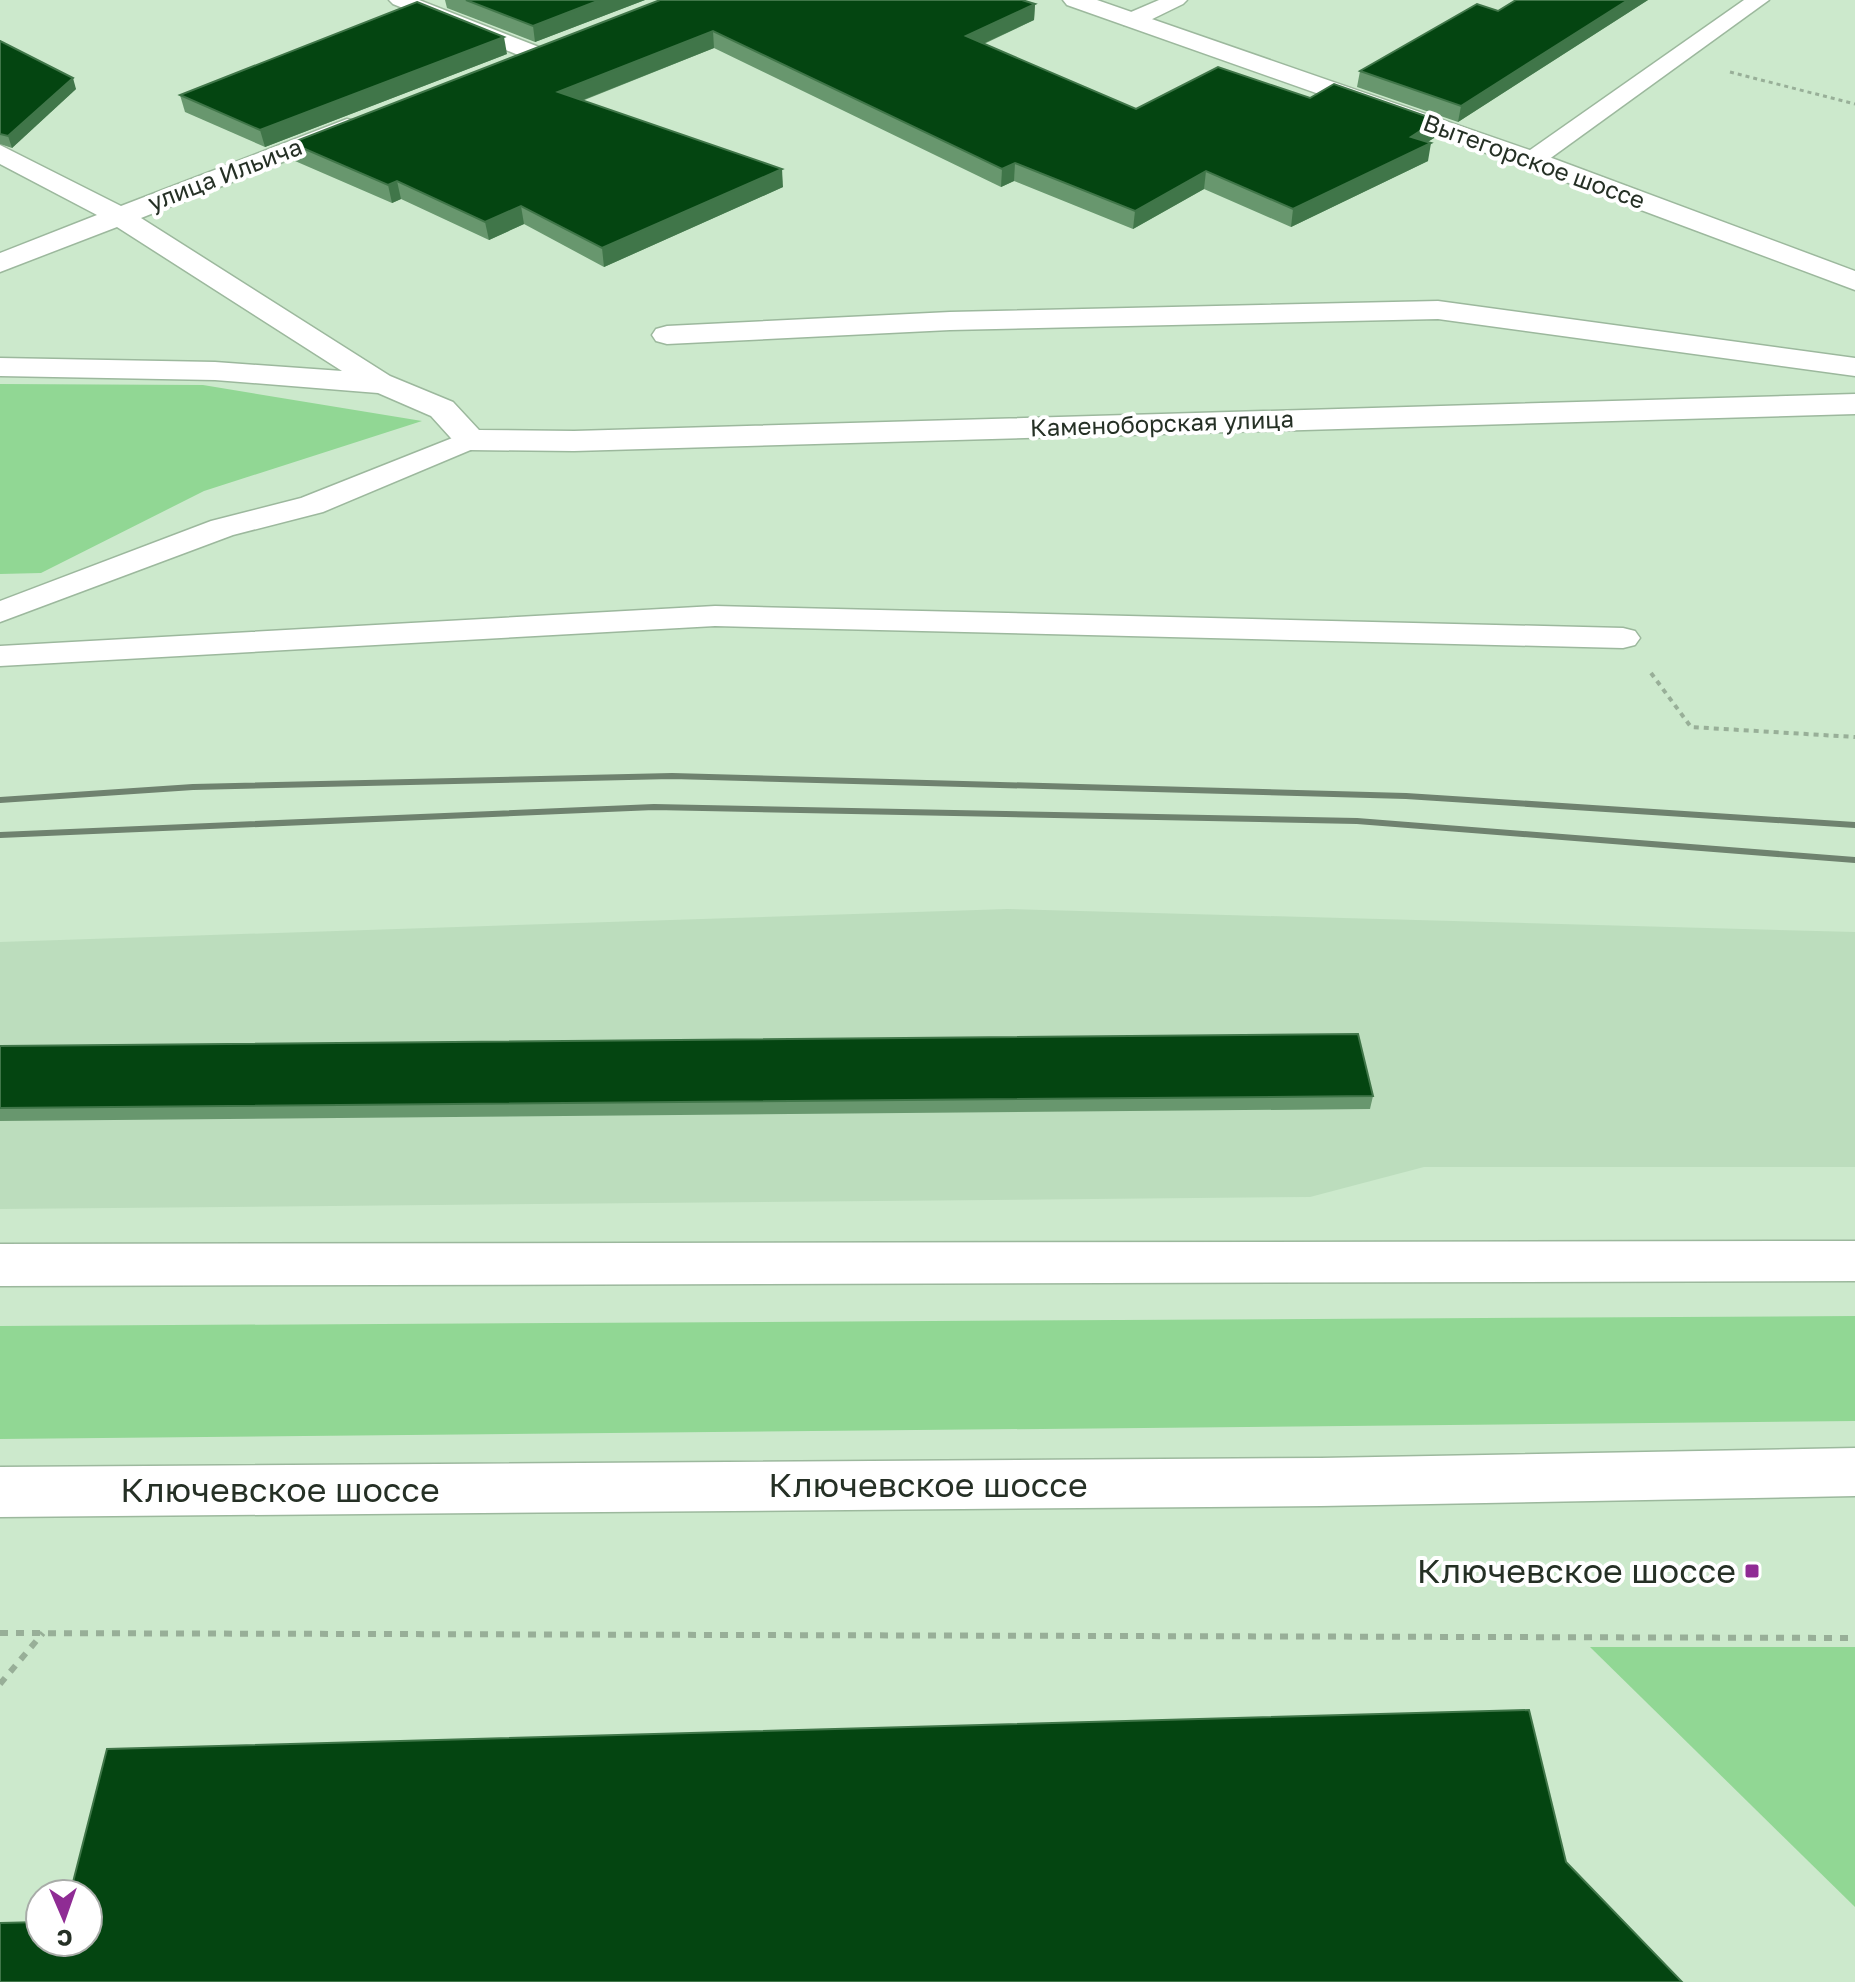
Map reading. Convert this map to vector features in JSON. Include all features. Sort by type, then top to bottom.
[{"type":"street","name":"Вытегорское шоссе","points":[[1075,0],[1532,160],[1855,281]]},
{"type":"street","points":[[506,65],[563,43]]},
{"type":"street","name":"улица Ильича","points":[[0,263],[372,118]]},
{"type":"street","points":[[0,153],[119,216],[384,384],[442,409],[470,440]]},
{"type":"street","points":[[667,335],[950,321],[1438,310],[1855,367]]},
{"type":"street","points":[[0,367],[215,371],[384,384]]},
{"type":"street","name":"Каменоборская улица","points":[[470,440],[605,440],[1855,404]]},
{"type":"street","points":[[0,1265],[1855,1261]]},
{"type":"street","name":"Ключевское шоссе","points":[[0,1492],[1321,1482],[1855,1472]]},
{"type":"lane","points":[[400,0],[536,54]]},
{"type":"lane","points":[[1132,20],[1176,0]]},
{"type":"lane","points":[[1532,160],[1758,0]]},
{"type":"lane","points":[[0,612],[222,528],[312,505],[470,440]]},
{"type":"lane","points":[[0,656],[715,616],[1623,638]]},
{"type":"path","points":[[1675,57],[1855,104]]},
{"type":"path","points":[[1623,638],[1691,727],[1855,737]]},
{"type":"path","points":[[0,1633],[1855,1638]]},
{"type":"path","points":[[0,1684],[43,1633]]},
{"type":"shaded area","points":[[1008,909],[1855,932],[1855,1167],[1424,1167],[1310,1197],[0,1209],[0,942]]},
{"type":"green space","points":[[0,384],[203,385],[422,421],[204,491],[41,573],[0,574]]},
{"type":"green space","points":[[1855,1316],[1855,1421],[0,1439],[0,1326]]},
{"type":"green space","points":[[1590,1647],[1855,1647],[1855,1907]]},
{"type":"building","points":[[466,0],[600,0],[533,26]]},
{"type":"building","points":[[660,0],[1022,0],[1035,4],[966,36],[1136,109],[1218,67],[1310,98],[1334,84],[1437,120],[1411,137],[1431,143],[1293,209],[1206,171],[1135,211],[1015,163],[1002,169],[713,31],[558,92],[782,169],[602,248],[521,206],[485,222],[397,181],[388,185],[291,143]]},
{"type":"building","points":[[1516,0],[1628,0],[1461,106],[1360,71],[1477,4],[1498,11]]},
{"type":"building","points":[[417,2],[504,37],[260,130],[180,95]]},
{"type":"building","points":[[0,41],[73,78],[8,136],[0,134]]},
{"type":"building","points":[[1358,1034],[1373,1096],[0,1108],[0,1046]]},
{"type":"building","points":[[1529,1710],[1566,1862],[1682,1982],[0,1982],[0,1923],[24,1922],[24,1958],[104,1958],[104,1878],[74,1878],[107,1749]]},
{"type":"railway","points":[[0,800],[193,787],[672,776],[1406,796],[1855,825]]},
{"type":"railway","points":[[0,835],[654,807],[1357,821],[1855,860]]},
{"type":"place","name":"Ключевское шоссе","points":[[1752,1571]]}]
